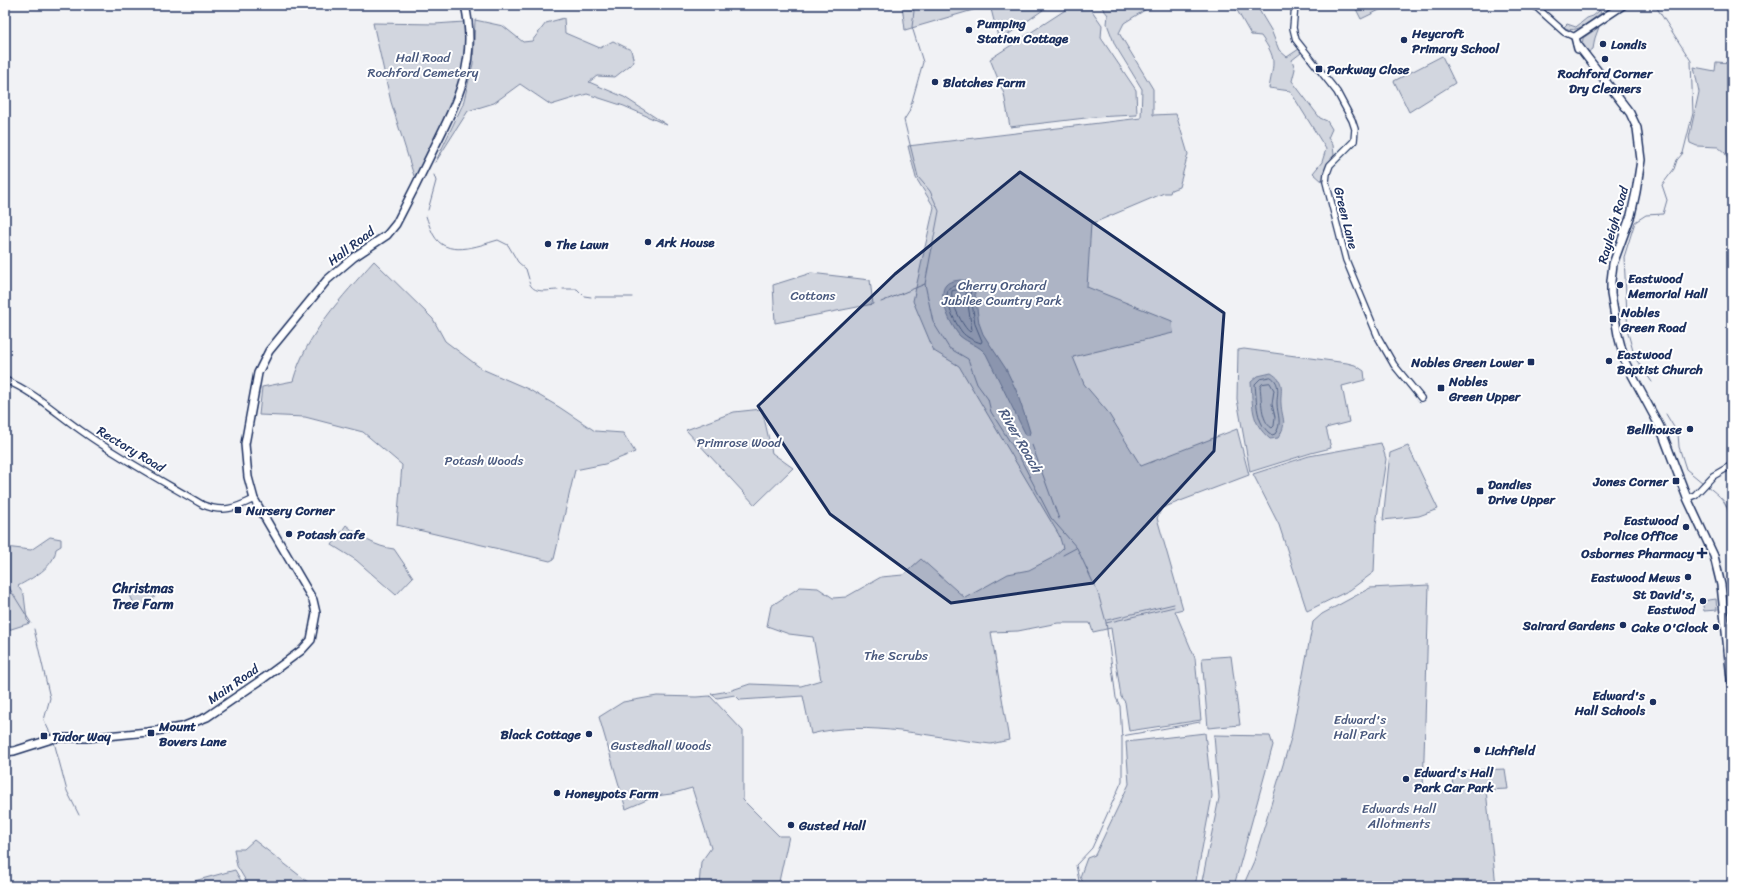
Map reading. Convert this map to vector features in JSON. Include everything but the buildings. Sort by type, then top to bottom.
[{"type":"main road","name":"Hall Road","points":[[254,499],[246,466],[245,444],[258,373],[263,361],[282,334],[327,280],[354,257],[387,235],[396,224],[440,136],[463,85],[468,64],[470,41],[468,17],[465,5]]},
{"type":"main road","points":[[1576,40],[1622,5]]},
{"type":"main road","name":"Rayleigh Road","points":[[1576,40],[1597,71],[1630,113],[1637,128],[1640,144],[1640,167],[1636,195],[1614,264],[1611,281],[1611,294],[1621,350],[1625,362],[1660,427],[1687,498],[1714,556],[1718,570],[1732,688]]},
{"type":"main road","name":"Main Road","points":[[5,752],[14,751],[55,738],[86,738],[122,735],[193,723],[207,717],[230,702],[302,650],[311,640],[314,628],[316,613],[313,600],[254,499]]},
{"type":"street","name":"Green Lane","points":[[1295,5],[1292,25],[1296,40],[1339,96],[1348,110],[1355,130],[1354,141],[1331,163],[1326,179],[1346,260],[1378,337],[1394,365],[1421,398]]},
{"type":"street","points":[[1534,5],[1564,32],[1576,40]]},
{"type":"street","name":"Rectory Road","points":[[5,380],[39,400],[85,434],[115,453],[203,505],[217,510],[229,510],[254,499]]},
{"type":"street","points":[[1687,498],[1694,495],[1716,474],[1732,465]]},
{"type":"highlighted area","points":[[1020,172],[1224,313],[1214,451],[1093,583],[951,603],[830,514],[758,406],[895,274]]},
{"type":"green space","points":[[902,5],[990,5],[905,30]]},
{"type":"green space","points":[[990,5],[1050,5],[999,41]]},
{"type":"green space","points":[[1073,5],[1088,5],[1102,25],[1101,38],[1136,90],[1137,115],[1094,117],[1010,127],[1004,94],[990,59]]},
{"type":"green space","name":"Cherry Orchard Jubilee Country Park","points":[[1100,5],[1153,5],[1124,23],[1119,33],[1153,89],[1153,115],[1176,114],[1188,154],[1179,187],[1171,190],[1170,193],[1164,193],[1091,224],[1087,287],[1172,321],[1173,333],[1073,357],[1084,384],[1107,411],[1141,466],[1237,429],[1249,475],[1162,508],[1157,518],[1183,609],[1175,611],[1195,658],[1201,720],[1129,731],[1125,702],[1121,697],[1111,628],[1093,632],[1090,623],[1058,623],[1018,631],[991,632],[1009,740],[991,744],[878,729],[855,728],[811,734],[803,696],[740,700],[735,695],[717,698],[711,694],[729,691],[750,684],[801,686],[821,680],[813,637],[789,634],[767,626],[771,606],[800,587],[818,588],[833,598],[846,597],[881,577],[903,575],[921,559],[965,598],[1008,574],[1029,570],[1052,558],[1063,548],[1059,535],[959,366],[934,351],[913,301],[934,207],[916,178],[908,146],[1141,118],[1142,89],[1115,45],[1107,24],[1108,15]]},
{"type":"green space","points":[[1234,5],[1256,5],[1271,30],[1279,50],[1287,57],[1299,49],[1301,53],[1292,60],[1295,69],[1292,81],[1320,118],[1327,121],[1332,129],[1328,138],[1333,145],[1334,155],[1328,163],[1323,182],[1313,173],[1322,162],[1326,149],[1290,91],[1269,88],[1273,66],[1270,50],[1261,36],[1251,35]]},
{"type":"green space","points":[[1354,5],[1390,5],[1361,19]]},
{"type":"green space","points":[[1595,5],[1597,5],[1601,13],[1584,26],[1574,29],[1564,27],[1567,24],[1576,27],[1587,18],[1593,16],[1599,11]]},
{"type":"green space","points":[[564,18],[565,33],[600,48],[613,41],[631,50],[634,62],[615,77],[597,76],[589,82],[624,97],[667,125],[624,106],[587,94],[551,105],[520,84],[494,103],[468,111],[435,163],[463,104],[473,64],[475,20],[503,26],[523,42],[532,41],[546,23]]},
{"type":"green space","name":"Hall Road Rochford Cemetery","points":[[464,22],[465,43],[461,77],[453,103],[416,179],[391,102],[373,23],[435,24]]},
{"type":"green space","points":[[1599,27],[1593,49],[1587,53],[1582,46],[1583,38]]},
{"type":"green space","points":[[1442,56],[1455,83],[1409,112],[1394,81]]},
{"type":"green space","points":[[1716,62],[1732,63],[1732,167],[1725,153],[1718,147],[1697,146],[1690,143],[1689,138],[1699,92],[1694,67],[1715,71]]},
{"type":"green space","name":"Potash Woods","points":[[374,261],[433,319],[445,341],[482,369],[528,389],[559,407],[595,431],[623,433],[635,452],[605,464],[575,470],[554,559],[550,561],[397,525],[402,465],[363,432],[305,417],[259,415],[262,387],[293,381],[307,347],[326,317]]},
{"type":"green space","name":"Cottons","points":[[811,273],[870,280],[873,304],[775,323],[773,285]]},
{"type":"green space","points":[[1244,349],[1347,363],[1355,365],[1364,371],[1365,380],[1342,386],[1349,422],[1326,428],[1331,448],[1250,472],[1237,399],[1238,350]]},
{"type":"green space","name":"Primrose Wood","points":[[762,409],[772,453],[793,468],[755,505],[686,430],[734,412]]},
{"type":"green space","points":[[1381,443],[1386,459],[1376,524],[1374,572],[1350,590],[1307,611],[1279,525],[1253,474],[1309,456]]},
{"type":"green space","points":[[1408,446],[1438,509],[1419,516],[1383,520],[1390,453]]},
{"type":"green space","points":[[346,525],[368,541],[394,549],[413,577],[396,595],[356,560],[332,545]]},
{"type":"green space","points":[[50,537],[61,539],[61,546],[56,549],[51,562],[42,572],[18,586],[24,595],[27,620],[30,623],[5,631],[5,547],[31,550]]},
{"type":"green space","points":[[148,584],[155,597],[136,608],[130,595]]},
{"type":"green space","name":"Edward's Hall Park","points":[[1429,585],[1423,791],[1453,792],[1452,771],[1505,769],[1508,789],[1486,790],[1496,886],[1419,886],[1418,884],[1359,885],[1300,882],[1300,886],[1243,886],[1254,861],[1291,738],[1313,622],[1322,614],[1370,588]]},
{"type":"green space","points":[[1716,599],[1717,610],[1704,611],[1702,601]]},
{"type":"green space","points":[[1231,656],[1240,725],[1208,728],[1202,658]]},
{"type":"green space","name":"Gustedhall Woods","points":[[657,696],[710,696],[743,731],[743,800],[779,836],[789,836],[778,886],[699,886],[701,862],[711,848],[692,788],[671,794],[656,796],[626,809],[599,717],[623,702]]},
{"type":"green space","points":[[1205,733],[1212,796],[1195,886],[1085,886],[1080,877],[1087,858],[1095,855],[1129,784],[1126,742]]},
{"type":"green space","points":[[1214,735],[1270,736],[1273,745],[1234,886],[1201,886],[1219,798]]},
{"type":"green space","points":[[254,840],[313,886],[249,886],[237,866],[234,849],[244,849]]},
{"type":"green space","points":[[235,870],[244,886],[176,886]]},
{"type":"water","points":[[952,281],[968,281],[974,287],[979,323],[983,334],[1006,369],[1016,390],[1030,432],[1029,435],[1026,435],[986,354],[980,348],[960,336],[949,319],[944,303],[943,290],[946,285]]},
{"type":"water","points":[[1271,373],[1276,376],[1280,383],[1284,424],[1278,438],[1270,439],[1264,433],[1256,420],[1251,382],[1258,376]]},
{"type":"waterway","name":"River Roach","points":[[911,5],[914,11],[912,27],[923,62],[909,112],[904,120],[918,177],[930,191],[939,211],[925,284],[933,322],[949,348],[968,359],[977,384],[988,399],[991,412],[1019,456],[1051,518],[1077,548],[1098,593],[1106,622],[1116,698],[1120,706],[1122,781],[1092,848],[1076,865],[1080,886]]},
{"type":"waterway","points":[[1652,382],[1635,358],[1628,333],[1624,257],[1635,222],[1646,215],[1663,214],[1667,200],[1662,185],[1674,169],[1677,160],[1683,153],[1693,113],[1691,61],[1655,5]]},
{"type":"waterway","points":[[428,210],[436,181],[434,175]]},
{"type":"waterway","points":[[426,216],[433,234],[439,242],[446,246],[462,249],[498,240],[508,245],[518,262],[526,269],[529,279]]},
{"type":"waterway","points":[[529,282],[531,286],[537,290],[558,290]]},
{"type":"waterway","points":[[881,302],[925,284]]},
{"type":"waterway","points":[[563,289],[577,289],[584,296],[591,297]]},
{"type":"waterway","points":[[595,297],[632,297]]},
{"type":"waterway","points":[[1666,414],[1678,434],[1679,447],[1686,469],[1703,483]]},
{"type":"waterway","points":[[1032,445],[1059,519]]},
{"type":"waterway","points":[[1707,486],[1724,502],[1732,523]]},
{"type":"waterway","points":[[1063,555],[1076,548]]},
{"type":"waterway","points":[[5,581],[31,623]]},
{"type":"waterway","points":[[1107,620],[1174,604]]},
{"type":"waterway","points":[[1106,623],[1174,607]]},
{"type":"waterway","points":[[34,629],[50,698],[44,720],[51,735]]},
{"type":"waterway","points":[[1122,736],[1200,722]]},
{"type":"waterway","points":[[54,742],[67,791],[79,815]]},
{"type":"place","name":"Pumping Station Cottage","points":[[969,30]]},
{"type":"place","name":"Heycroft Primary School","points":[[1404,40]]},
{"type":"place","name":"Londis","points":[[1603,44]]},
{"type":"place","name":"Rochford Corner Dry Cleaners","points":[[1605,59]]},
{"type":"place","name":"Parkway Close","points":[[1319,69]]},
{"type":"place","name":"Blatches Farm","points":[[935,82]]},
{"type":"place","name":"Ark House","points":[[648,242]]},
{"type":"place","name":"The Lawn","points":[[548,244]]},
{"type":"place","name":"Eastwood Memorial Hall","points":[[1620,285]]},
{"type":"place","name":"Nobles Green Road","points":[[1613,319]]},
{"type":"place","name":"Eastwood Baptist Church","points":[[1609,361]]},
{"type":"place","name":"Nobles Green Lower","points":[[1531,362]]},
{"type":"place","name":"Nobles Green Upper","points":[[1441,388]]},
{"type":"place","name":"Bellhouse","points":[[1690,429]]},
{"type":"place","name":"Jones Corner","points":[[1676,481]]},
{"type":"place","name":"Dandies Drive Upper","points":[[1480,491]]},
{"type":"place","name":"Nursery Corner","points":[[238,510]]},
{"type":"place","name":"Eastwood Police Office","points":[[1686,527]]},
{"type":"place","name":"Potash cafe","points":[[289,534]]},
{"type":"place","name":"Osbornes Pharmacy","points":[[1702,553]]},
{"type":"place","name":"Eastwood Mews","points":[[1688,577]]},
{"type":"place","name":"St David's, Eastwod","points":[[1703,601]]},
{"type":"place","name":"Sairard Gardens","points":[[1623,625]]},
{"type":"place","name":"Cake O'Clock","points":[[1716,627]]},
{"type":"place","name":"Edward's Hall Schools","points":[[1653,702]]},
{"type":"place","name":"Mount Bovers Lane","points":[[151,733]]},
{"type":"place","name":"Black Cottage","points":[[589,734]]},
{"type":"place","name":"Tudor Way","points":[[44,736]]},
{"type":"place","name":"Lichfield","points":[[1477,750]]},
{"type":"place","name":"Edward's Hall Park Car Park","points":[[1406,779]]},
{"type":"place","name":"Honeypots Farm","points":[[557,793]]},
{"type":"place","name":"Gusted Hall","points":[[791,825]]},
{"type":"district","name":"Christmas Tree Farm","points":[[143,596]]},
{"type":"park label","name":"The Scrubs","points":[[896,655]]},
{"type":"park label","name":"Edwards Hall Allotments","points":[[1399,816]]}]
